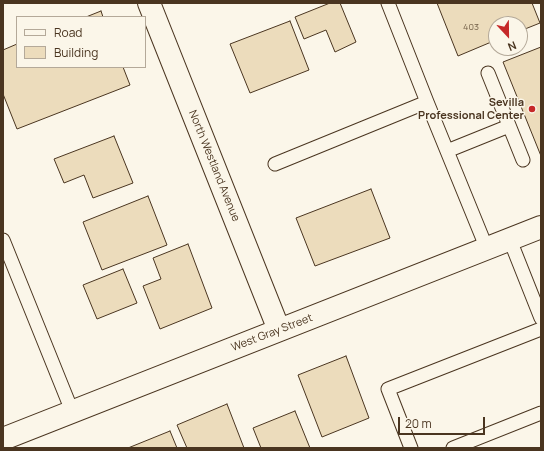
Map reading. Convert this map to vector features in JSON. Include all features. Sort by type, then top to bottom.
[{"type":"street","name":"North Westland Avenue","points":[[148,3],[279,330]]},
{"type":"street","name":"West Gray Street","points":[[3,438],[541,227]]},
{"type":"lane","points":[[388,3],[487,249]]},
{"type":"lane","points":[[488,73],[523,160]]},
{"type":"lane","points":[[275,164],[427,102]]},
{"type":"lane","points":[[447,150],[509,126]]},
{"type":"lane","points":[[3,240],[72,411]]},
{"type":"lane","points":[[510,240],[541,318]]},
{"type":"lane","points":[[411,448],[388,389],[541,329]]},
{"type":"lane","points":[[453,448],[541,414]]},
{"type":"building","points":[[330,3],[340,3],[356,42],[335,52],[326,30],[304,39],[295,17]]},
{"type":"building","points":[[437,3],[532,3],[540,23],[528,28],[528,16],[488,16],[488,43],[458,56]]},
{"type":"building","points":[[101,11],[103,16],[88,16]]},
{"type":"building","points":[[290,21],[309,70],[250,93],[230,44]]},
{"type":"building","points":[[16,44],[16,68],[123,68],[130,85],[17,129],[3,94],[3,50]]},
{"type":"building","name":"Sevilla Professional Center","points":[[541,47],[541,156],[503,62],[518,56],[528,56],[528,52]]},
{"type":"building","points":[[114,136],[133,183],[93,198],[84,175],[64,183],[54,159]]},
{"type":"building","points":[[371,189],[390,238],[315,266],[296,218]]},
{"type":"building","points":[[148,196],[167,245],[102,270],[83,222]]},
{"type":"building","points":[[188,244],[212,308],[160,329],[143,286],[161,279],[153,258]]},
{"type":"building","points":[[123,269],[137,303],[97,319],[83,285]]},
{"type":"building","points":[[346,356],[369,418],[322,437],[298,375]]},
{"type":"building","points":[[227,404],[244,448],[187,448],[177,425]]},
{"type":"building","points":[[295,411],[310,448],[261,448],[253,428]]},
{"type":"building","points":[[170,431],[177,448],[128,448]]},
{"type":"place","name":"Sevilla Professional Center","points":[[532,109]]}]
